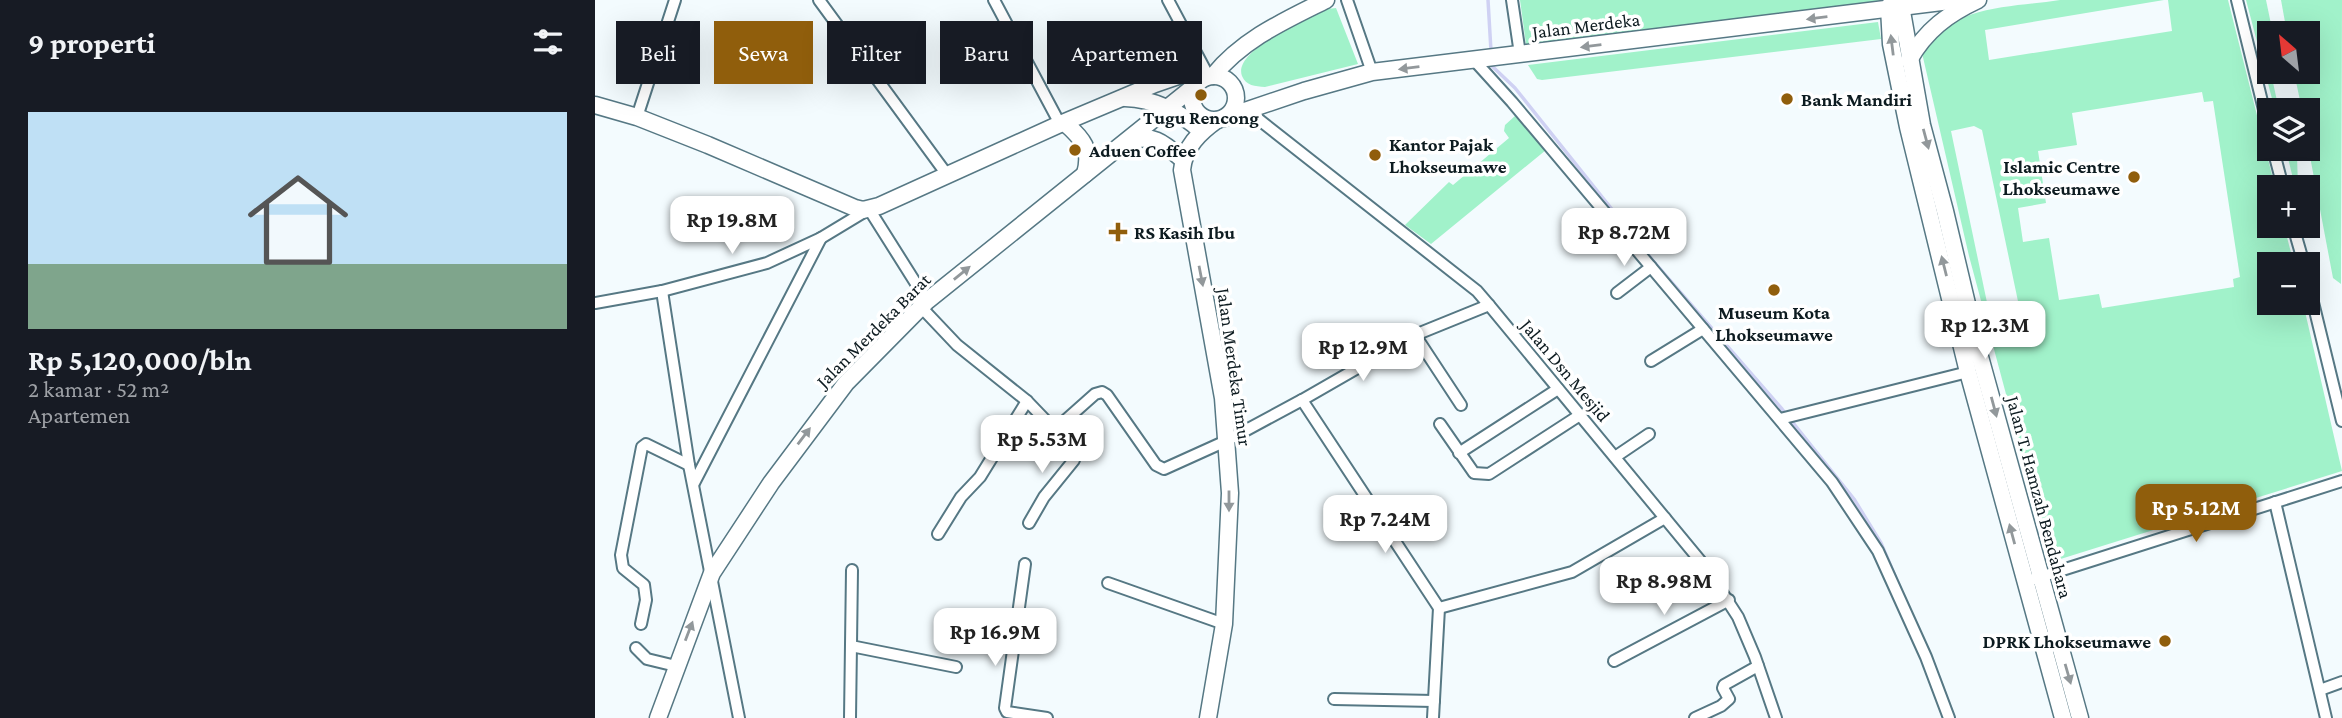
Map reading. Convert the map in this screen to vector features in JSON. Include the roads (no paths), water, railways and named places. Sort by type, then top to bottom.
[{"type":"main road","points":[[1221,119],[1203,118],[1197,113],[1192,99],[1206,79],[1240,48],[1269,29],[1326,0]]},
{"type":"main road","name":"Jalan Merdeka","points":[[1221,119],[1372,72],[1896,4],[1958,0]]},
{"type":"main road","points":[[1909,60],[1924,35],[1934,26],[1978,0]]},
{"type":"main road","name":"Jalan T. Hamzah Bendahara","points":[[1896,4],[1922,125],[1945,211],[2063,718]]},
{"type":"main road","name":"Jalan T. Hamzah Bendahara","points":[[1896,4],[1891,44],[1905,114],[1968,372],[2032,579],[2080,718]]},
{"type":"main road","points":[[595,105],[637,117],[708,145],[828,198],[855,208],[869,209],[1123,97],[1184,74],[1206,79],[1226,79],[1234,89],[1234,109],[1201,131],[1183,160],[1157,139],[1135,139],[1116,149]]},
{"type":"main road","name":"Jalan Merdeka Barat","points":[[658,718],[712,573],[804,435],[846,383],[924,304],[1166,108],[1206,79]]},
{"type":"main road","points":[[1123,97],[1137,98],[1181,114],[1201,131]]},
{"type":"main road","points":[[1063,123],[1076,132],[1086,146],[1089,161],[1085,174]]},
{"type":"main road","name":"Jalan Merdeka Timur","points":[[1183,160],[1183,183],[1221,387],[1230,493],[1224,624],[1208,718]]},
{"type":"street","points":[[637,117],[675,0]]},
{"type":"street","points":[[819,0],[948,176]]},
{"type":"street","points":[[993,0],[1063,123]]},
{"type":"street","points":[[1168,0],[1206,79]]},
{"type":"street","points":[[1347,0],[1372,72]]},
{"type":"street","points":[[1512,0],[1515,55]]},
{"type":"street","points":[[2237,0],[2261,98]]},
{"type":"street","points":[[1475,60],[1703,329],[1783,418],[1832,482],[1878,551],[1915,632],[1948,718]]},
{"type":"street","name":"Jalan Dsn Mesjid","points":[[1248,111],[1477,292],[1489,305],[1707,569],[1729,600],[1758,666],[1776,718]]},
{"type":"street","points":[[595,303],[662,291],[767,263],[821,238],[869,209],[924,304],[957,345],[1027,401],[1055,428],[1074,454],[1075,460],[1044,497],[1029,523]]},
{"type":"street","points":[[694,483],[821,238]]},
{"type":"street","points":[[1617,293],[1651,267]]},
{"type":"street","points":[[662,291],[689,465],[739,718]]},
{"type":"street","points":[[1055,428],[1095,394],[1102,392],[1160,468],[1169,468],[1302,400],[1415,335],[1489,305]]},
{"type":"street","points":[[2316,315],[2342,421]]},
{"type":"street","points":[[1651,360],[1703,329]]},
{"type":"street","points":[[1415,335],[1461,405]]},
{"type":"street","points":[[1783,418],[1968,372]]},
{"type":"street","points":[[1459,453],[1558,388]]},
{"type":"street","points":[[1302,400],[1439,608],[1433,718]]},
{"type":"street","points":[[939,534],[961,497],[980,477],[1027,401]]},
{"type":"street","points":[[1440,424],[1474,473],[1489,474],[1580,415]]},
{"type":"street","points":[[1615,457],[1649,434]]},
{"type":"street","points":[[641,624],[646,600],[644,585],[623,568],[621,555],[642,447],[646,444],[689,465]]},
{"type":"street","points":[[2032,579],[2342,481]]},
{"type":"street","points":[[2276,502],[2326,718]]},
{"type":"street","points":[[1439,608],[1572,572],[1665,518]]},
{"type":"street","points":[[1025,564],[1005,708],[1007,712],[1047,718]]},
{"type":"street","points":[[850,718],[852,570]]},
{"type":"street","points":[[1108,583],[1224,624]]},
{"type":"street","points":[[1613,661],[1729,600]]},
{"type":"street","points":[[851,646],[956,667]]},
{"type":"street","points":[[636,648],[647,659],[676,666]]},
{"type":"street","points":[[1695,718],[1725,703],[1728,699],[1724,685],[1758,666]]},
{"type":"street","points":[[2319,690],[2342,682]]},
{"type":"street","points":[[1334,699],[1434,701]]},
{"type":"waterway","points":[[1488,0],[1491,51]]},
{"type":"waterway","points":[[1491,63],[1515,88],[1654,262],[1782,409],[1854,499],[1881,543],[1901,590]]},
{"type":"waterway","points":[[1939,677],[1954,718]]},
{"type":"place","name":"Tugu Rencong","points":[[1201,95]]},
{"type":"place","name":"Bank Mandiri","points":[[1787,99]]},
{"type":"place","name":"Aduen Coffee","points":[[1075,150]]},
{"type":"place","name":"Kantor Pajak Lhokseumawe","points":[[1375,155]]},
{"type":"place","name":"Islamic Centre Lhokseumawe","points":[[2134,177]]},
{"type":"place","name":"RS Kasih Ibu","points":[[1118,232]]},
{"type":"place","name":"Museum Kota Lhokseumawe","points":[[1774,290]]},
{"type":"place","name":"DPRK Lhokseumawe","points":[[2165,641]]}]
